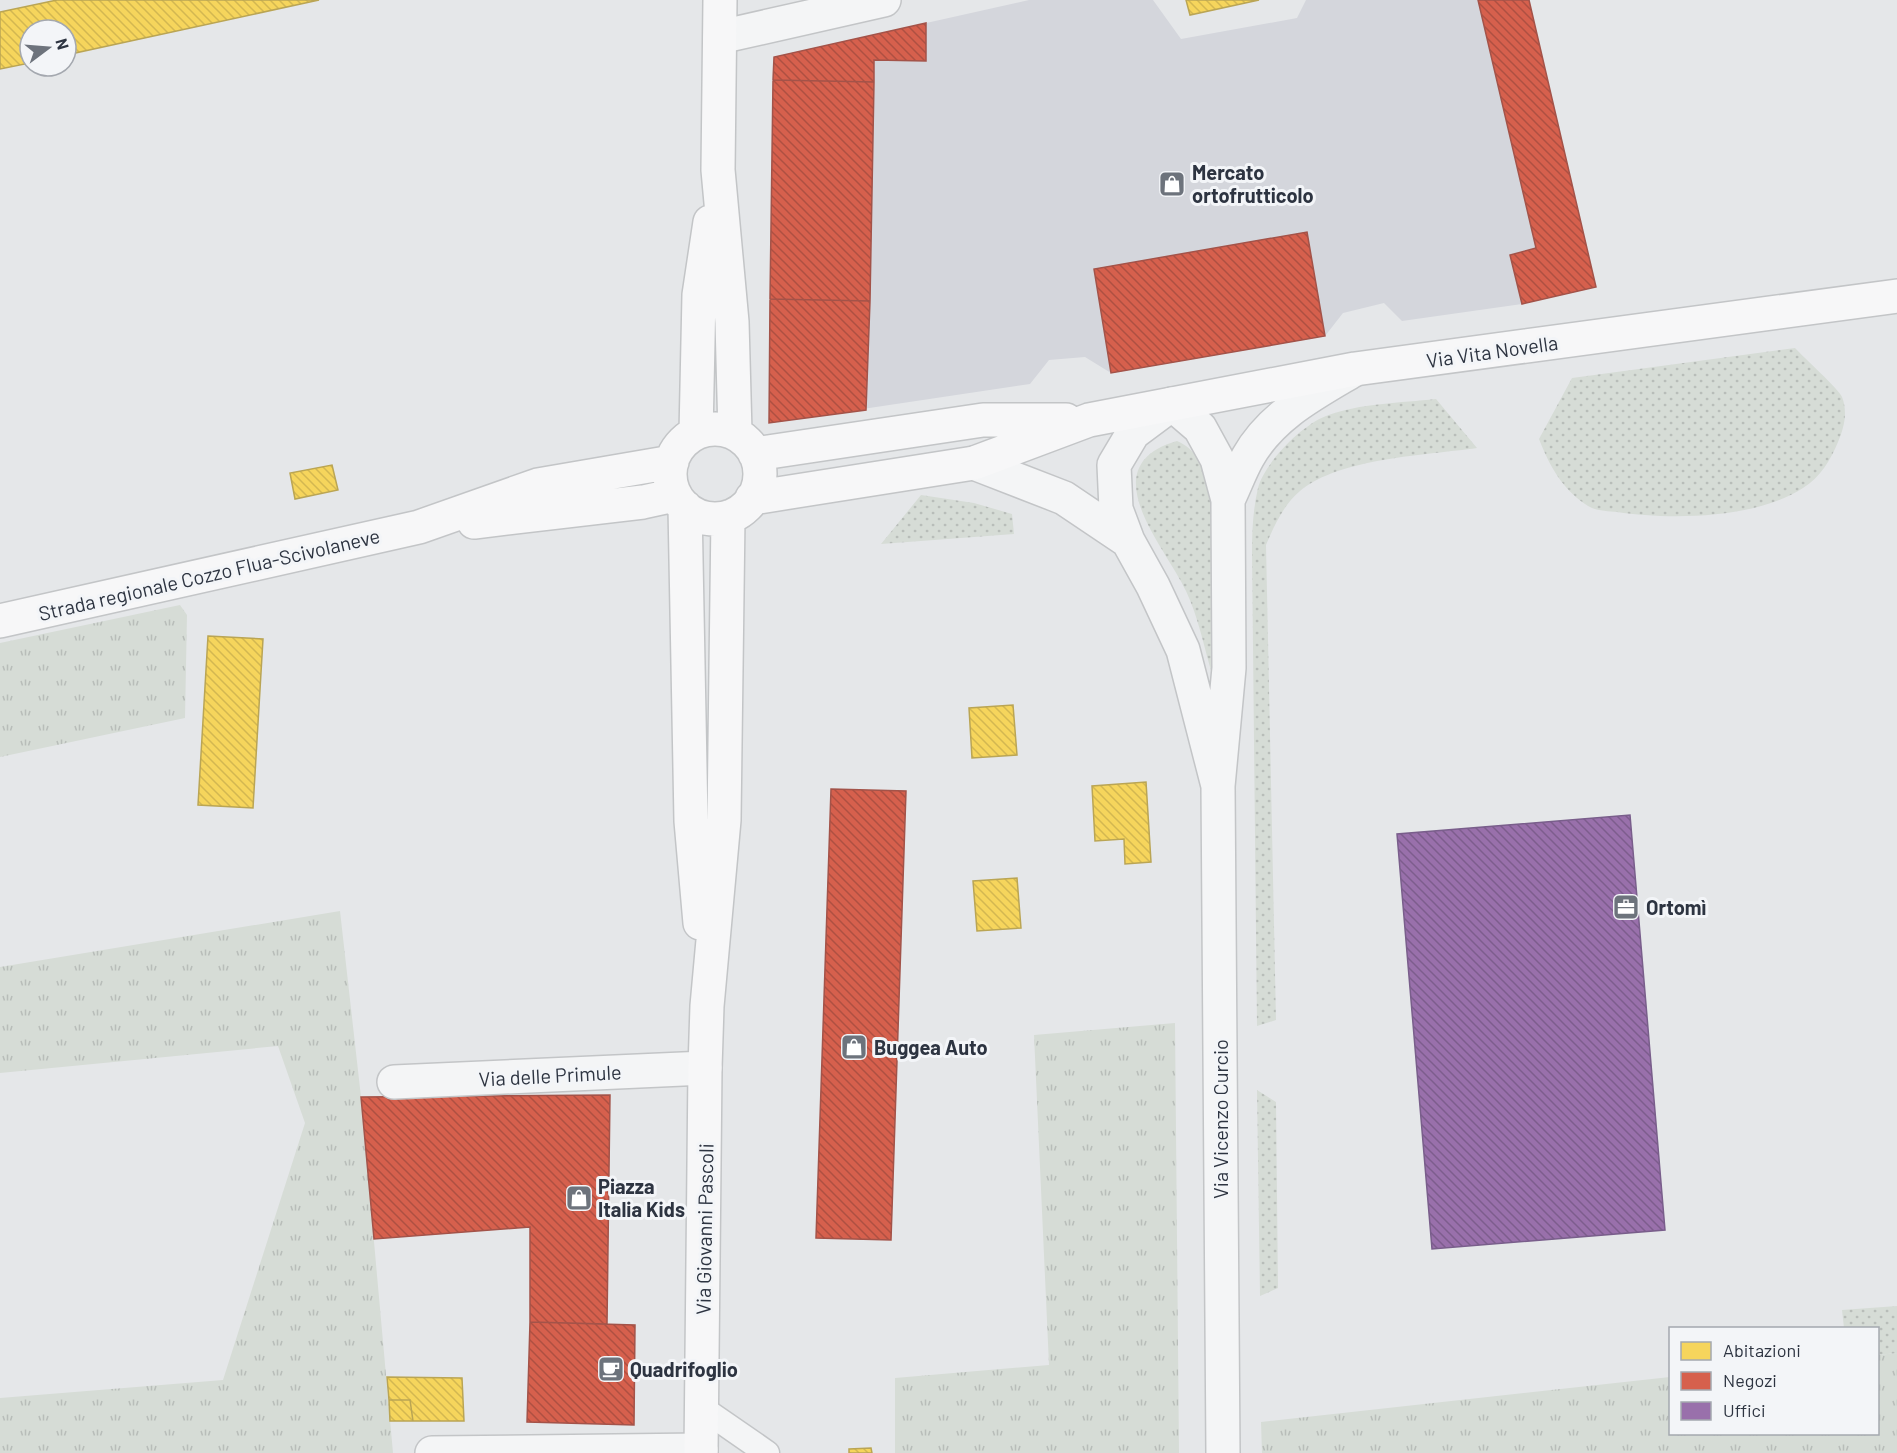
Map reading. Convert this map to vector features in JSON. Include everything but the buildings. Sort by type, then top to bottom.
[{"type":"main road","points":[[707,1006],[724,820],[740,508],[759,484],[759,469],[745,443],[718,170],[720,0]]},
{"type":"main road","points":[[696,433],[699,296],[718,170]]},
{"type":"main road","name":"Via Vita Novella","points":[[1089,420],[1355,369],[1897,296]]},
{"type":"main road","points":[[707,1006],[691,821],[680,501],[670,479],[672,462],[680,445],[696,433],[715,428],[745,443],[983,420],[1089,420]]},
{"type":"main road","points":[[419,527],[680,501],[698,516],[713,519],[740,508],[974,463],[1089,420]]},
{"type":"main road","points":[[419,527],[538,485],[672,462]]},
{"type":"main road","name":"Strada regionale Cozzo Flua-Scivolaneve","points":[[0,621],[419,527]]},
{"type":"main road","name":"Via Giovanni Pascoli","points":[[701,1452],[707,1006]]},
{"type":"street","points":[[720,37],[884,0]]},
{"type":"street","points":[[1228,500],[1248,456],[1271,428],[1294,406],[1355,369]]},
{"type":"street","points":[[1172,404],[1200,428],[1217,459],[1228,500],[1229,668],[1218,786],[1183,650],[1153,586],[1128,542],[1116,509],[1114,465],[1133,433],[1172,404]]},
{"type":"street","points":[[974,463],[1064,498],[1128,542]]},
{"type":"street","name":"Via Vicenzo Curcio","points":[[1218,786],[1223,1453]]},
{"type":"street","name":"Via delle Primule","points":[[394,1082],[705,1068]]},
{"type":"street","points":[[432,1453],[701,1452]]},
{"type":"lane","points":[[702,1408],[767,1453]]},
{"type":"shaded area","name":"Mercato ortofrutticolo","points":[[1029,0],[1153,0],[1181,39],[1297,18],[1306,0],[1529,0],[1596,287],[1522,304],[1402,321],[1384,303],[1343,313],[1325,336],[1111,373],[1085,357],[1049,360],[1030,384],[769,423],[774,57]]},
{"type":"green space","points":[[1795,348],[1842,397],[1845,414],[1843,426],[1832,455],[1815,479],[1784,498],[1762,506],[1712,515],[1687,516],[1638,515],[1596,509],[1572,494],[1558,478],[1539,439],[1572,378]]},
{"type":"green space","points":[[1436,399],[1477,448],[1360,465],[1337,471],[1317,480],[1300,491],[1289,502],[1266,545],[1276,1020],[1257,1026],[1252,552],[1253,520],[1258,488],[1276,456],[1306,427],[1326,416],[1353,408]]},
{"type":"green space","points":[[1177,441],[1193,452],[1211,481],[1212,674],[1186,591],[1151,530],[1141,508],[1136,488],[1139,469],[1152,453]]},
{"type":"green space","points":[[921,495],[974,503],[1012,514],[1014,534],[881,544]]},
{"type":"green space","points":[[180,605],[187,615],[185,718],[0,757],[0,643]]},
{"type":"green space","points":[[340,911],[361,1097],[393,1453],[0,1453],[0,1398],[223,1380],[305,1123],[278,1046],[0,1073],[0,967]]},
{"type":"green space","points":[[1175,1023],[1179,1453],[895,1453],[895,1378],[1049,1365],[1034,1035]]},
{"type":"green space","points":[[1257,1090],[1276,1102],[1278,1288],[1260,1296]]},
{"type":"green space","points":[[1897,1306],[1897,1353],[1879,1355],[1879,1327],[1844,1327],[1842,1310]]},
{"type":"green space","points":[[1897,1353],[1897,1453],[1262,1453],[1261,1422],[1669,1377],[1669,1435],[1879,1435],[1879,1355]]},
{"type":"place","name":"Mercato ortofrutticolo","points":[[1172,184]]},
{"type":"place","name":"Ortomì","points":[[1626,907]]},
{"type":"place","name":"Buggea Auto","points":[[854,1047]]},
{"type":"place","name":"Piazza Italia Kids","points":[[579,1198]]},
{"type":"place","name":"Quadrifoglio","points":[[611,1369]]}]
